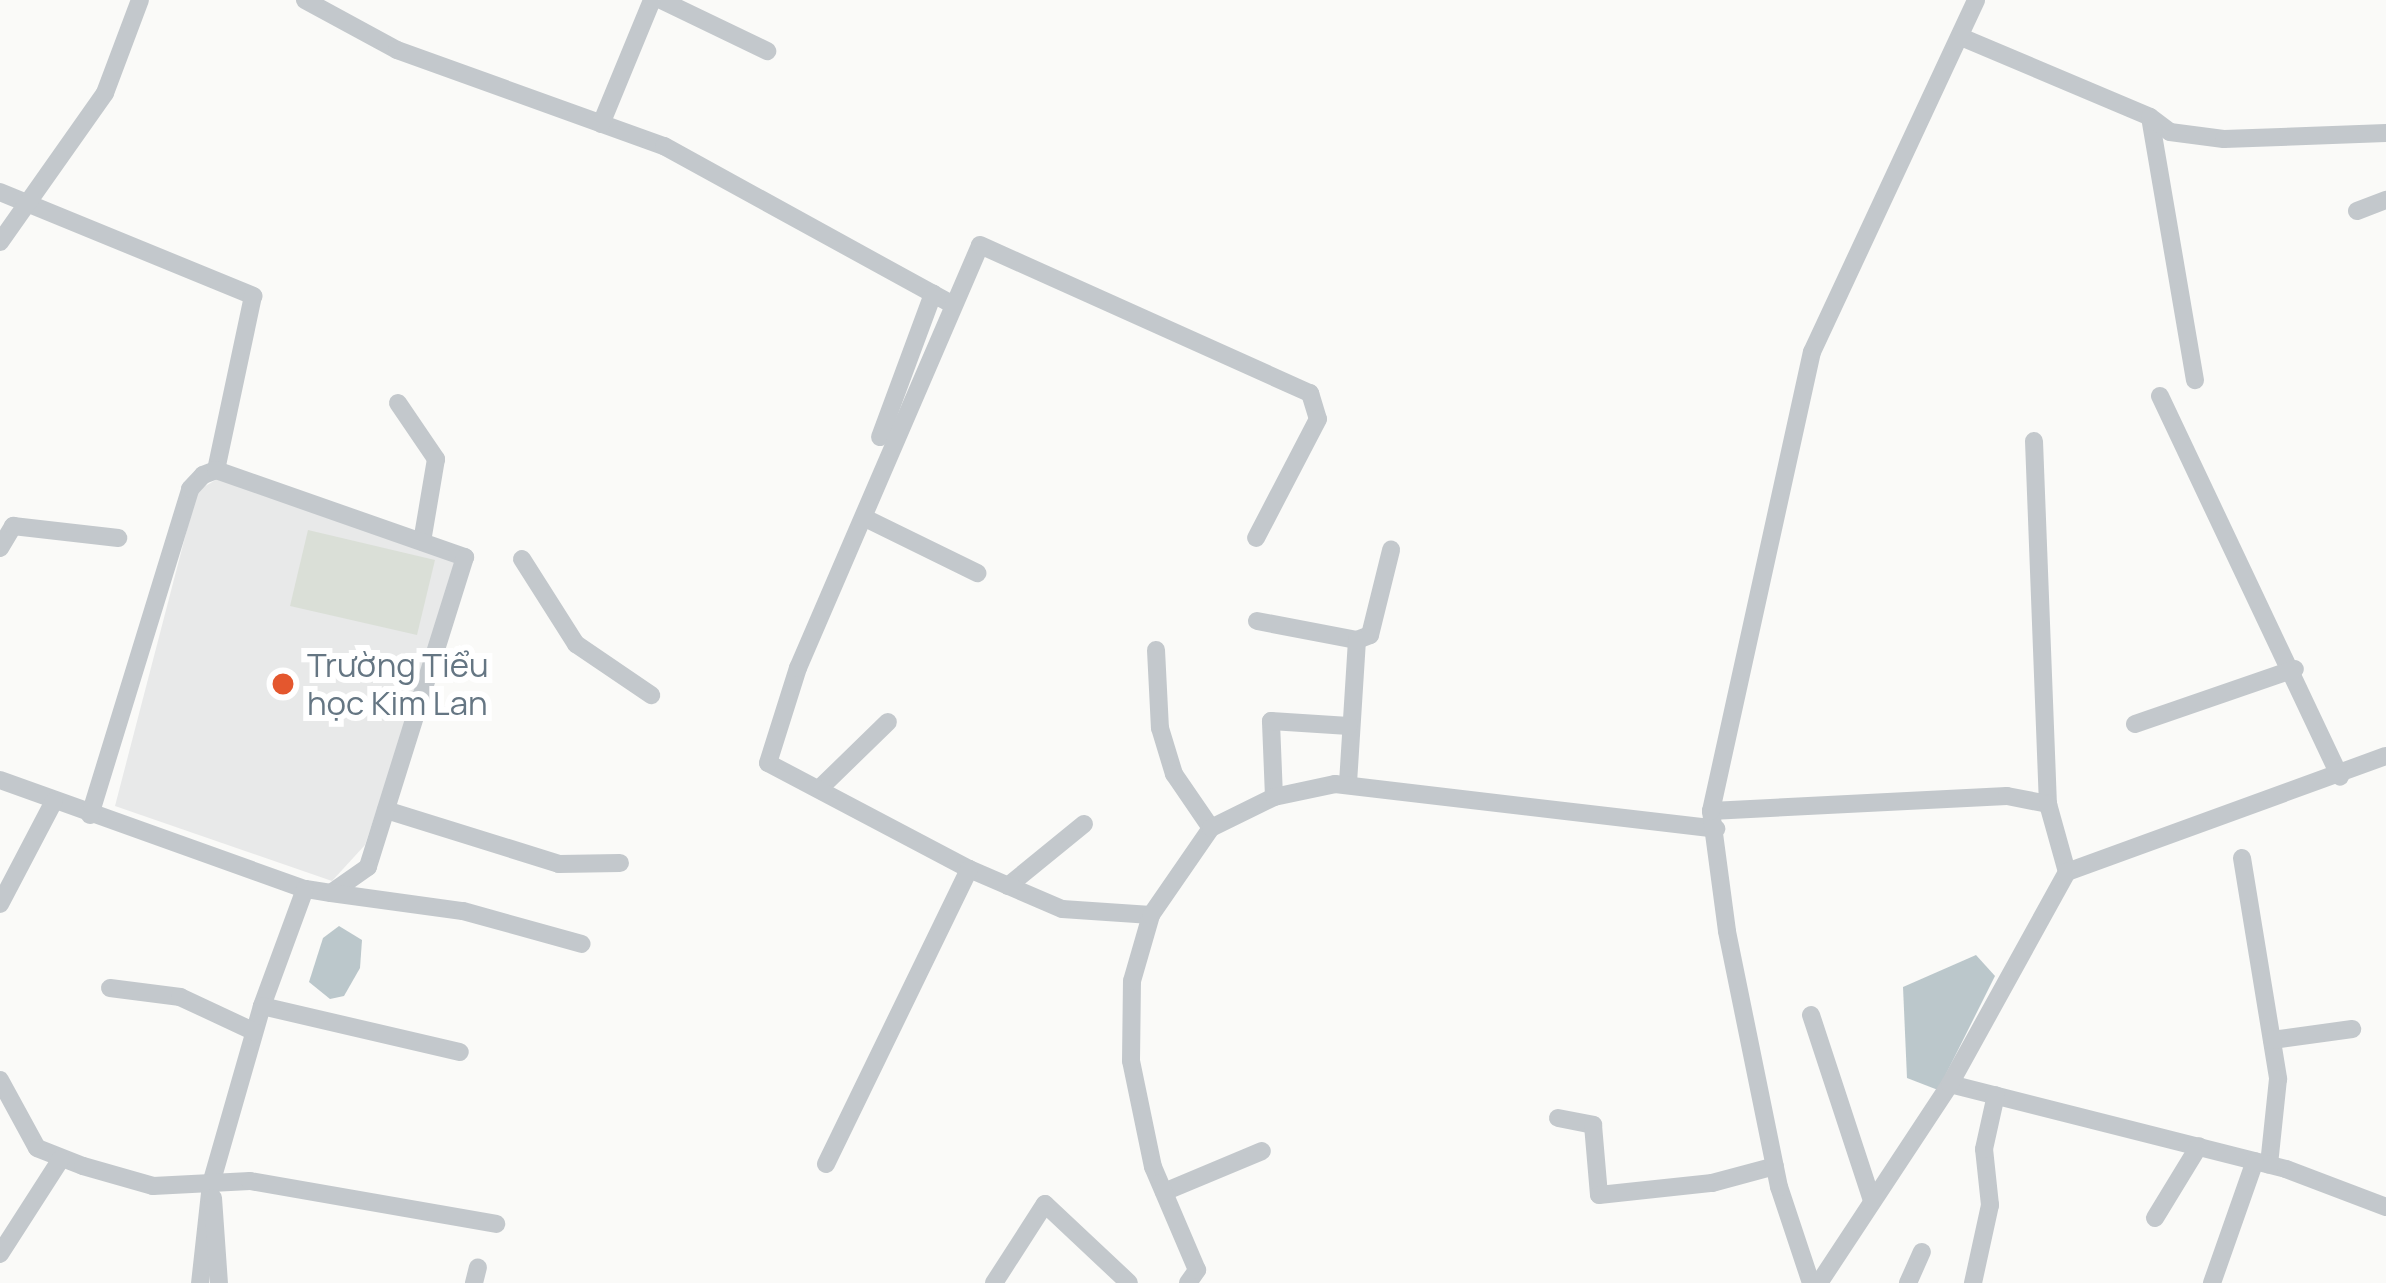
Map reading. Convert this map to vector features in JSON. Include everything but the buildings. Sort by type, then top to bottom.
[{"type":"street","points":[[0,242],[106,93],[140,0]]},
{"type":"street","points":[[305,0],[398,50],[664,146],[953,305]]},
{"type":"street","points":[[601,124],[652,0]]},
{"type":"street","points":[[662,0],[767,51]]},
{"type":"street","points":[[1815,1283],[1775,1166],[1727,932],[1714,820],[1812,352],[1976,0]]},
{"type":"street","points":[[1961,37],[2150,117],[2170,132],[2224,139],[2386,133]]},
{"type":"street","points":[[2150,117],[2195,380]]},
{"type":"street","points":[[0,192],[253,296],[216,470],[190,489],[90,815]]},
{"type":"street","points":[[2357,211],[2386,200]]},
{"type":"street","points":[[1151,915],[1084,914],[1008,886],[768,763],[799,668],[867,519],[980,245],[1310,393],[1318,419],[1256,538]]},
{"type":"street","points":[[880,437],[933,293]]},
{"type":"street","points":[[2160,396],[2295,669],[2341,777]]},
{"type":"street","points":[[398,403],[436,459],[422,542]]},
{"type":"street","points":[[2034,441],[2048,804],[2067,872]]},
{"type":"street","points":[[216,470],[465,557],[368,866],[331,893]]},
{"type":"street","points":[[867,519],[977,573]]},
{"type":"street","points":[[0,548],[13,526],[118,538]]},
{"type":"street","points":[[1257,621],[1358,640],[1370,635],[1391,550]]},
{"type":"street","points":[[522,559],[576,644],[651,695]]},
{"type":"street","points":[[1348,784],[1358,640]]},
{"type":"street","points":[[1156,650],[1160,728],[1174,774],[1211,828]]},
{"type":"street","points":[[2135,724],[2295,669]]},
{"type":"street","points":[[1274,797],[1271,721],[1349,726]]},
{"type":"street","points":[[819,790],[888,722]]},
{"type":"street","points":[[1815,1283],[1950,1084],[2067,872],[2341,777],[2386,756]]},
{"type":"street","points":[[0,780],[90,815],[214,851],[305,889],[463,911],[582,944]]},
{"type":"street","points":[[1187,1283],[1197,1270],[1164,1192],[1131,1061],[1132,981],[1151,915],[1211,828],[1274,797],[1348,784],[1714,820],[2007,796],[2048,804]]},
{"type":"street","points":[[0,904],[54,801]]},
{"type":"street","points":[[386,810],[560,864],[620,863]]},
{"type":"street","points":[[1008,886],[1084,824]]},
{"type":"street","points":[[2212,1283],[2262,1163],[2278,1078],[2242,858]]},
{"type":"street","points":[[826,1164],[969,869]]},
{"type":"street","points":[[200,1283],[211,1184],[254,1031],[305,889]]},
{"type":"street","points":[[110,988],[180,998],[254,1031]]},
{"type":"street","points":[[262,1006],[460,1052]]},
{"type":"street","points":[[1811,1016],[1872,1201]]},
{"type":"street","points":[[2272,1040],[2352,1028]]},
{"type":"street","points":[[0,1080],[38,1148],[153,1186],[250,1181],[496,1224]]},
{"type":"street","points":[[1950,1084],[2262,1163],[2386,1207]]},
{"type":"street","points":[[1972,1283],[1990,1205],[1984,1149],[1996,1095]]},
{"type":"street","points":[[1558,1118],[1593,1124],[1599,1195],[1712,1183],[1775,1166]]},
{"type":"street","points":[[2155,1218],[2199,1146]]},
{"type":"street","points":[[1164,1192],[1262,1151]]},
{"type":"street","points":[[0,1254],[61,1159]]},
{"type":"street","points":[[211,1184],[219,1283]]},
{"type":"street","points":[[994,1283],[1045,1204],[1129,1283]]},
{"type":"street","points":[[1908,1283],[1922,1252]]},
{"type":"shaded area","name":"Trường Tiểu học Kim Lan","points":[[219,478],[460,563],[365,845],[332,881],[115,806],[197,491]]},
{"type":"shaded area","points":[[308,530],[435,560],[417,635],[290,606]]},
{"type":"shaded area","points":[[339,926],[362,940],[360,968],[344,996],[330,999],[309,982],[323,938]]},
{"type":"shaded area","points":[[1976,955],[1995,976],[1938,1090],[1907,1078],[1903,987]]},
{"type":"place","name":"Trường Tiểu học Kim Lan","points":[[283,684]]}]
